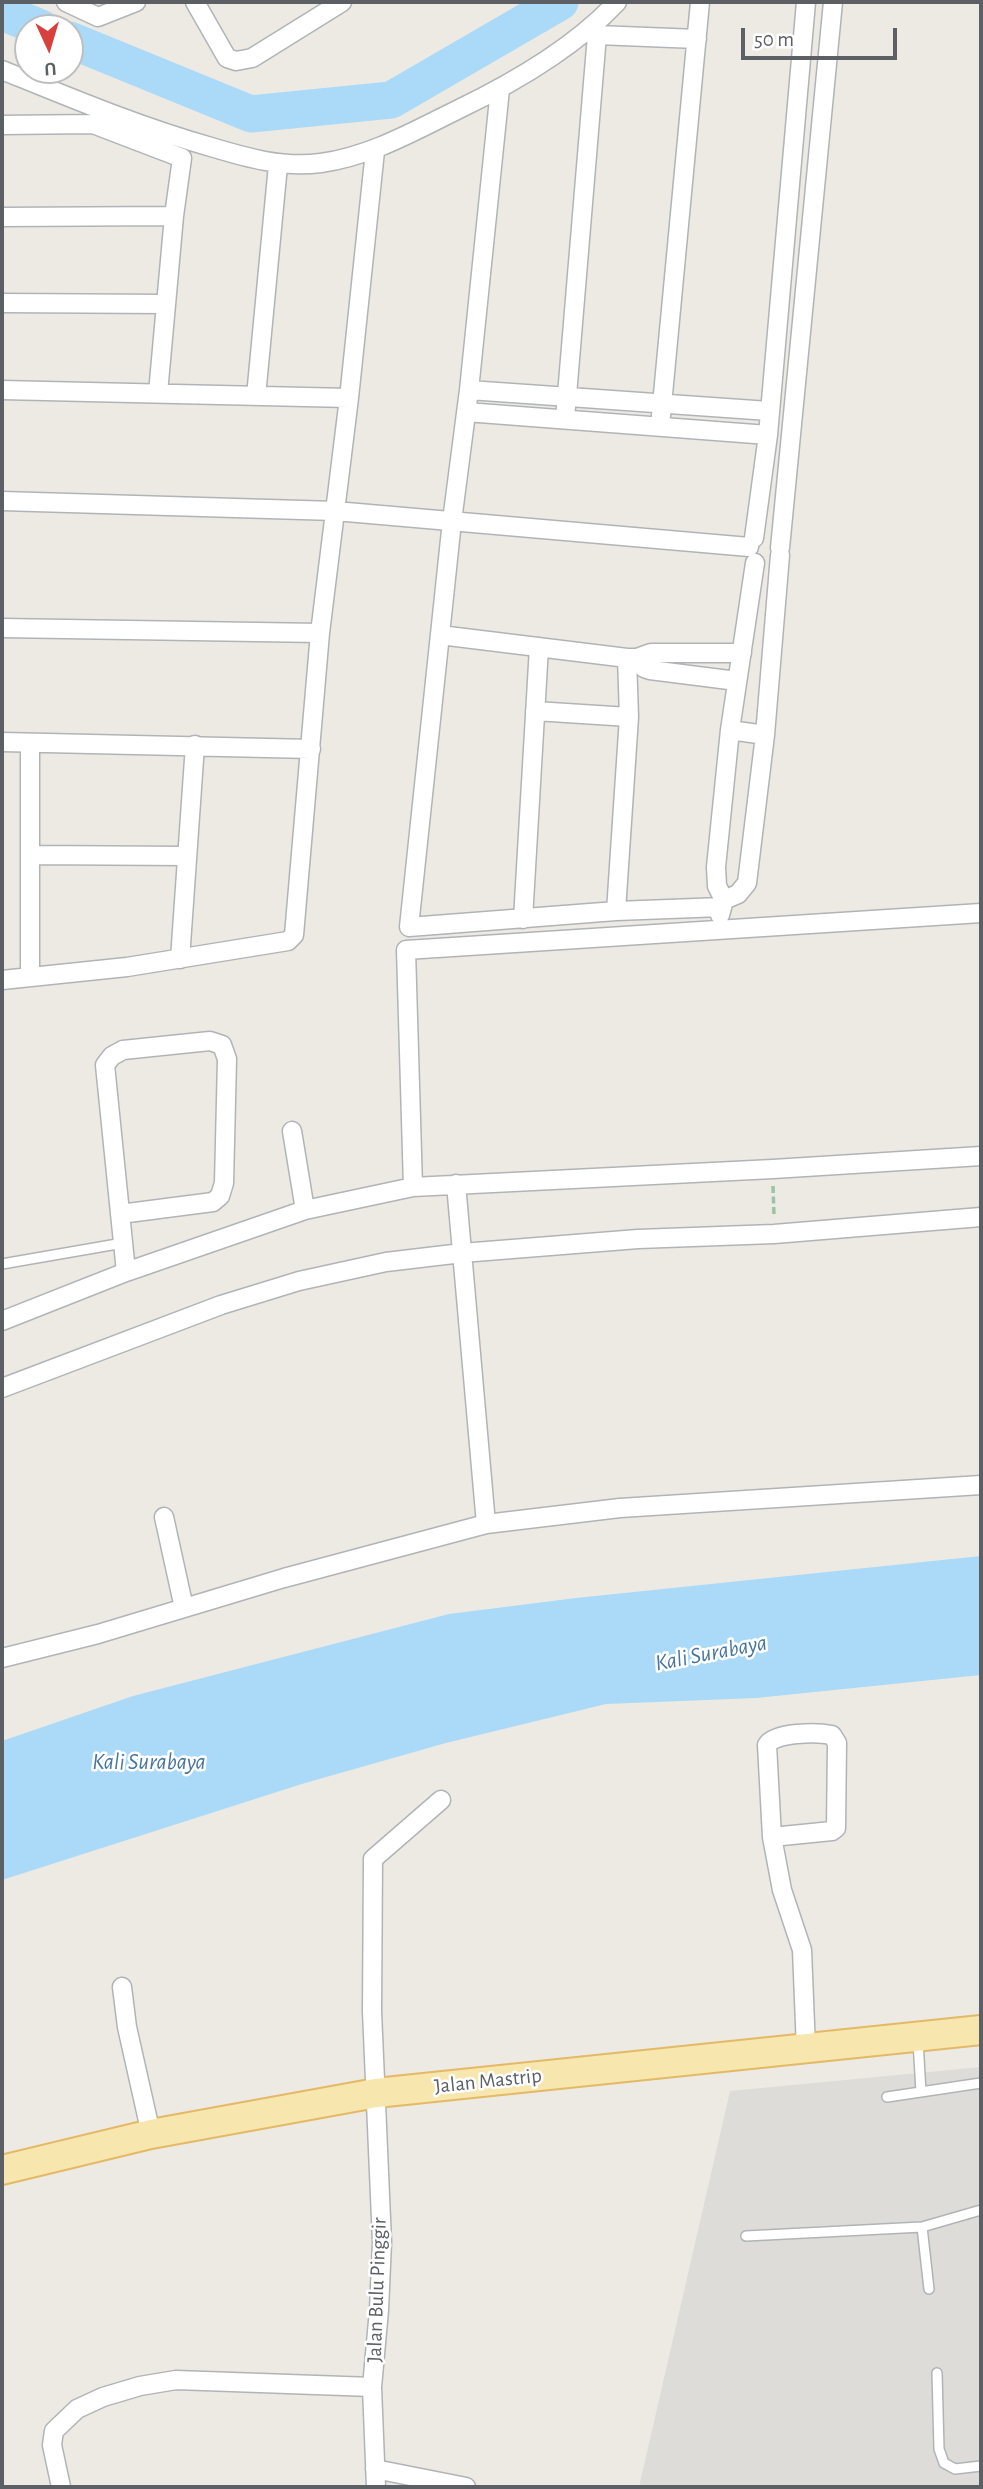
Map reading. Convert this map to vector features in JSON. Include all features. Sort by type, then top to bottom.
[{"type":"main road","name":"Jalan Mastrip","points":[[2,2170],[151,2134],[376,2093],[981,2030]]},
{"type":"street","points":[[66,2],[98,17],[136,2]]},
{"type":"street","points":[[195,2],[227,58],[242,61],[253,58],[342,2]]},
{"type":"street","points":[[2,70],[185,140],[278,164],[323,163],[374,150],[500,89],[596,29],[617,2]]},
{"type":"street","points":[[660,426],[700,2]]},
{"type":"street","points":[[718,930],[723,903],[717,886],[716,867],[730,730],[768,435],[806,2]]},
{"type":"street","points":[[500,89],[409,927],[723,903],[738,894],[747,883],[765,735],[833,2]]},
{"type":"street","points":[[596,29],[697,39]]},
{"type":"street","points":[[565,419],[596,29]]},
{"type":"street","points":[[803,32],[831,36]]},
{"type":"street","points":[[2,125],[93,124],[181,158],[158,393]]},
{"type":"street","points":[[2,980],[180,959],[288,941],[292,938],[312,749],[320,633],[349,398],[374,150]]},
{"type":"street","points":[[256,396],[278,164]]},
{"type":"street","points":[[2,217],[174,216]]},
{"type":"street","points":[[781,281],[808,282]]},
{"type":"street","points":[[2,303],[166,304]]},
{"type":"street","points":[[2,390],[349,398]]},
{"type":"street","points":[[469,390],[769,411]]},
{"type":"street","points":[[466,412],[768,435]]},
{"type":"street","points":[[2,501],[335,511],[753,549],[765,566],[774,563],[780,552],[777,540],[770,535],[762,535],[753,549]]},
{"type":"street","points":[[2,628],[320,633]]},
{"type":"street","points":[[440,635],[632,658],[651,653],[742,653]]},
{"type":"street","points":[[523,919],[539,647]]},
{"type":"street","points":[[632,658],[650,670],[737,681]]},
{"type":"street","points":[[616,911],[632,658]]},
{"type":"street","points":[[535,711],[629,717]]},
{"type":"street","points":[[730,730],[765,735]]},
{"type":"street","points":[[2,742],[312,749]]},
{"type":"street","points":[[30,743],[30,977]]},
{"type":"street","points":[[180,959],[195,745]]},
{"type":"street","points":[[30,855],[186,856]]},
{"type":"street","points":[[413,1187],[406,950],[981,913]]},
{"type":"street","points":[[120,1214],[213,1202],[220,1196],[224,1183],[227,1059],[222,1045],[210,1041],[123,1050],[112,1056],[105,1065],[120,1214],[126,1272]]},
{"type":"street","points":[[292,1131],[304,1210]]},
{"type":"street","points":[[2,1321],[126,1272],[304,1210],[413,1187],[456,1190],[981,1156]]},
{"type":"street","points":[[456,1190],[486,1524]]},
{"type":"street","points":[[2,1388],[221,1305],[299,1281],[461,1247],[774,1234],[981,1217]]},
{"type":"street","points":[[2,1658],[98,1634],[284,1578],[486,1524],[620,1508],[981,1485]]},
{"type":"street","points":[[164,1517],[184,1608]]},
{"type":"street","points":[[772,1837],[832,1831],[836,1828],[837,1743],[832,1735],[778,1736],[767,1745],[772,1837],[782,1890],[802,1950],[806,2049]]},
{"type":"street","name":"Jalan Bulu Pinggir","points":[[376,2487],[372,2387],[382,2242],[372,2011],[373,1859],[441,1800]]},
{"type":"street","points":[[122,1987],[127,2027],[151,2134]]},
{"type":"street","points":[[61,2487],[52,2445],[54,2431],[77,2409],[103,2397],[140,2386],[176,2380],[372,2387]]},
{"type":"street","points":[[375,2469],[466,2487]]},
{"type":"lane","points":[[2,1264],[123,1243]]},
{"type":"lane","points":[[917,2036],[921,2092]]},
{"type":"lane","points":[[887,2097],[981,2083]]},
{"type":"lane","points":[[746,2236],[922,2227],[981,2210]]},
{"type":"lane","points":[[922,2227],[929,2289]]},
{"type":"lane","points":[[936,2373],[939,2449],[944,2463],[954,2469],[981,2466]]},
{"type":"path","points":[[773,1179],[774,1225]]},
{"type":"shaded area","points":[[981,2067],[981,2487],[639,2487],[730,2091]]},
{"type":"water","name":"Kali Surabaya","points":[[981,1556],[981,1675],[756,1698],[606,1704],[446,1743],[305,1783],[2,1880],[2,1741],[133,1696],[449,1614],[576,1598]]},
{"type":"waterway","points":[[84,46],[251,114],[391,100],[560,2]]},
{"type":"waterway","points":[[2,12],[14,17]]}]
